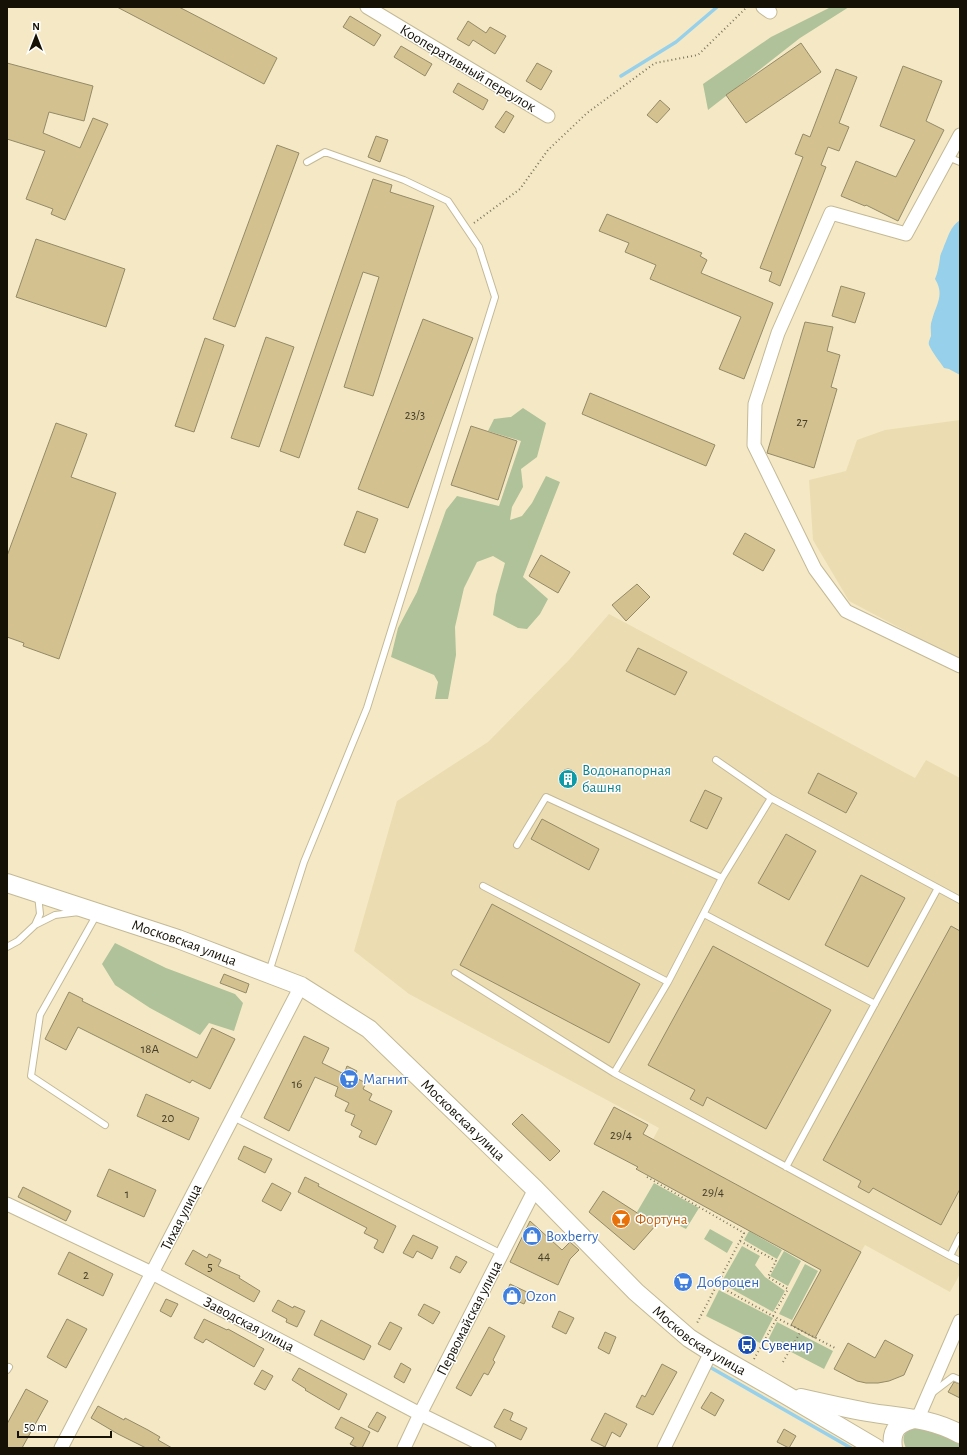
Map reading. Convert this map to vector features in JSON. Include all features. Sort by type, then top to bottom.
[{"type":"street","name":"Кооперативный переулок","points":[[367,7],[548,116]]},
{"type":"street","points":[[960,135],[906,234],[831,212],[778,333],[759,390],[755,404],[754,445],[815,570],[846,611],[960,666]]},
{"type":"street","name":"Московская улица","points":[[7,883],[178,939],[301,986],[369,1029],[535,1189],[636,1292],[689,1338],[746,1373],[876,1448]]},
{"type":"street","name":"Тихая улица","points":[[61,1448],[301,986]]},
{"type":"street","name":"Первомайская улица","points":[[404,1448],[535,1189]]},
{"type":"street","name":"Заводская улица","points":[[7,1204],[152,1273],[420,1414],[489,1448]]},
{"type":"street","points":[[893,1448],[893,1436],[896,1429],[905,1421],[918,1418],[960,1321]]},
{"type":"street","points":[[664,1448],[711,1352]]},
{"type":"street","name":"Московская улица","points":[[786,1395],[868,1412],[918,1418],[946,1426],[960,1434]]},
{"type":"lane","points":[[269,974],[304,862],[367,708],[495,297],[479,247],[448,201],[404,180],[325,152],[306,162]]},
{"type":"lane","points":[[948,157],[960,162]]},
{"type":"lane","points":[[716,760],[770,798],[960,900]]},
{"type":"lane","points":[[517,845],[546,797],[722,878]]},
{"type":"lane","points":[[614,1073],[668,982],[722,878],[770,798]]},
{"type":"lane","points":[[483,886],[668,982]]},
{"type":"lane","points":[[786,1167],[938,888]]},
{"type":"lane","points":[[35,925],[40,914],[37,893]]},
{"type":"lane","points":[[7,946],[18,941],[35,925],[55,915],[93,911]]},
{"type":"lane","points":[[93,911],[40,1015],[31,1076],[104,1125]]},
{"type":"lane","points":[[704,914],[875,1004]]},
{"type":"lane","points":[[455,973],[614,1073],[960,1261]]},
{"type":"lane","points":[[233,1117],[502,1254]]},
{"type":"lane","points":[[950,1256],[960,1236]]},
{"type":"lane","points":[[927,1396],[953,1377],[960,1380]]},
{"type":"path","points":[[467,229],[520,190],[548,150],[587,113],[655,63],[698,55],[746,7]]},
{"type":"path","points":[[647,1178],[744,1233],[689,1338]]},
{"type":"path","points":[[740,1241],[776,1261],[768,1277],[788,1289],[773,1316]]},
{"type":"path","points":[[717,1285],[837,1349]]},
{"type":"path","points":[[746,1373],[777,1318]]},
{"type":"path","points":[[783,1362],[801,1331]]},
{"type":"shaded area","points":[[960,420],[960,660],[849,601],[813,540],[809,480],[846,471],[857,440],[885,430]]},
{"type":"shaded area","points":[[609,614],[915,778],[926,760],[960,778],[960,1274],[950,1292],[865,1245],[861,1252],[789,1213],[773,1243],[637,1169],[659,1128],[409,994],[354,951],[397,801],[488,742],[569,660]]},
{"type":"green space","points":[[831,7],[849,7],[800,38],[708,110],[703,84],[771,37]]},
{"type":"green space","points":[[523,408],[546,423],[537,457],[521,469],[523,487],[512,507],[510,520],[522,516],[532,503],[546,476],[560,482],[523,577],[548,599],[540,614],[527,629],[518,628],[493,615],[496,595],[505,563],[493,556],[477,562],[464,588],[455,627],[456,655],[448,699],[435,699],[438,682],[434,675],[391,657],[398,628],[417,592],[446,510],[457,496],[499,506],[521,441],[488,431],[494,419],[511,417]]},
{"type":"green space","points":[[115,943],[166,968],[235,994],[243,1003],[234,1031],[209,1023],[200,1035],[150,1008],[115,985],[102,964]]},
{"type":"green space","points":[[654,1183],[699,1208],[686,1229],[663,1217],[656,1225],[637,1212]]},
{"type":"green space","points":[[710,1229],[733,1242],[727,1253],[704,1239]]},
{"type":"green space","points":[[749,1231],[782,1250],[777,1259],[744,1240]]},
{"type":"green space","points":[[742,1246],[760,1256],[755,1265],[765,1277],[785,1291],[773,1312],[721,1283]]},
{"type":"green space","points":[[784,1251],[801,1261],[788,1286],[770,1276]]},
{"type":"green space","points":[[805,1264],[818,1271],[792,1320],[779,1314]]},
{"type":"green space","points":[[719,1290],[773,1318],[760,1343],[706,1316]]},
{"type":"green space","points":[[777,1322],[833,1351],[824,1369],[768,1340]]},
{"type":"green space","points":[[925,1426],[959,1444],[960,1448],[906,1448],[904,1438],[907,1431]]},
{"type":"water","points":[[960,220],[960,375],[944,368],[932,351],[929,343],[931,336],[931,322],[940,295],[935,279],[940,255],[954,225]]},
{"type":"building","points":[[117,7],[179,7],[277,58],[264,84]]},
{"type":"building","points":[[350,16],[381,35],[374,46],[343,27]]},
{"type":"building","points":[[468,21],[486,33],[490,27],[506,36],[495,54],[473,40],[469,46],[457,39]]},
{"type":"building","points":[[801,43],[821,72],[746,123],[726,95]]},
{"type":"building","points":[[401,46],[432,64],[425,76],[394,57]]},
{"type":"building","points":[[7,63],[93,86],[84,121],[49,112],[43,133],[80,148],[93,118],[108,124],[65,220],[51,214],[53,209],[26,199],[45,151],[7,139]]},
{"type":"building","points":[[537,63],[552,71],[541,90],[526,81]]},
{"type":"building","points":[[903,66],[942,81],[926,121],[944,130],[898,221],[866,205],[865,206],[841,196],[856,161],[896,177],[915,140],[880,126]]},
{"type":"building","points":[[836,69],[857,77],[839,123],[849,127],[839,151],[828,147],[821,165],[826,167],[780,286],[769,281],[772,272],[760,268],[803,157],[795,154],[803,134],[810,137]]},
{"type":"building","points":[[458,83],[488,100],[483,110],[453,92]]},
{"type":"building","points":[[660,100],[670,109],[657,123],[647,115]]},
{"type":"building","points":[[506,111],[514,116],[504,133],[495,127]]},
{"type":"building","points":[[376,136],[388,140],[380,162],[368,157]]},
{"type":"building","points":[[277,145],[299,153],[235,327],[213,319]]},
{"type":"building","points":[[373,179],[392,185],[390,192],[434,206],[373,396],[344,387],[379,277],[363,272],[299,458],[280,451]]},
{"type":"building","points":[[607,214],[702,253],[700,256],[707,260],[701,273],[773,303],[744,379],[719,369],[741,317],[650,279],[656,265],[625,252],[629,243],[599,231]]},
{"type":"building","points":[[36,239],[125,269],[106,327],[16,297]]},
{"type":"building","points":[[841,286],[865,293],[855,323],[832,316]]},
{"type":"building","points":[[423,319],[473,338],[408,508],[358,489]]},
{"type":"building","points":[[805,322],[833,327],[827,351],[840,355],[831,387],[837,389],[814,468],[767,453]]},
{"type":"building","points":[[266,337],[294,347],[259,447],[231,438]]},
{"type":"building","points":[[205,338],[224,345],[194,432],[175,426]]},
{"type":"building","points":[[590,393],[715,445],[706,466],[582,414]]},
{"type":"building","points":[[56,423],[87,434],[71,477],[116,493],[59,659],[23,646],[24,643],[7,637],[7,556]]},
{"type":"building","points":[[471,426],[517,441],[498,500],[451,485]]},
{"type":"building","points":[[357,511],[378,519],[365,553],[344,545]]},
{"type":"building","points":[[745,533],[775,550],[763,571],[733,554]]},
{"type":"building","points":[[541,555],[570,572],[558,593],[529,576]]},
{"type":"building","points":[[637,584],[650,597],[626,621],[612,605]]},
{"type":"building","points":[[638,648],[687,672],[675,695],[626,671]]},
{"type":"building","name":"Водонапорная башня","points":[[568,769],[575,774],[576,777],[571,784],[568,785],[561,780],[560,777],[565,770]]},
{"type":"building","points":[[818,773],[857,793],[846,813],[808,793]]},
{"type":"building","points":[[705,790],[722,798],[707,829],[690,821]]},
{"type":"building","points":[[542,819],[599,849],[589,870],[531,839]]},
{"type":"building","points":[[786,834],[816,851],[789,900],[758,883]]},
{"type":"building","points":[[861,875],[905,898],[868,967],[825,945]]},
{"type":"building","points":[[492,904],[640,984],[609,1043],[460,965]]},
{"type":"building","points":[[951,926],[960,931],[960,1189],[941,1225],[873,1188],[869,1193],[858,1187],[861,1181],[823,1160]]},
{"type":"building","points":[[713,946],[831,1010],[766,1129],[707,1097],[703,1106],[690,1099],[695,1090],[648,1065]]},
{"type":"building","points":[[224,974],[249,984],[246,993],[220,983]]},
{"type":"building","points":[[69,992],[83,999],[82,1001],[197,1058],[212,1028],[235,1039],[210,1089],[192,1080],[190,1083],[78,1027],[66,1050],[45,1039]]},
{"type":"building","points":[[304,1036],[329,1048],[322,1063],[344,1074],[347,1066],[357,1071],[354,1077],[366,1083],[363,1089],[372,1094],[369,1100],[392,1111],[376,1145],[359,1137],[362,1131],[351,1125],[355,1115],[345,1111],[349,1103],[335,1096],[338,1087],[315,1077],[289,1131],[264,1118]]},
{"type":"building","points":[[146,1094],[199,1118],[189,1140],[137,1116]]},
{"type":"building","points":[[614,1107],[648,1125],[643,1134],[861,1252],[815,1338],[791,1325],[821,1270],[636,1169],[638,1167],[594,1144]]},
{"type":"building","points":[[522,1114],[560,1151],[550,1161],[512,1124]]},
{"type":"building","points":[[244,1146],[272,1159],[265,1173],[238,1159]]},
{"type":"building","points":[[109,1169],[156,1190],[144,1217],[97,1196]]},
{"type":"building","points":[[305,1177],[319,1184],[318,1186],[396,1226],[383,1253],[374,1248],[378,1240],[364,1233],[367,1228],[298,1192]]},
{"type":"building","points":[[272,1183],[291,1193],[281,1211],[262,1201]]},
{"type":"building","points":[[23,1187],[71,1211],[66,1221],[18,1197]]},
{"type":"building","name":"Фортуна","points":[[603,1191],[656,1225],[634,1250],[589,1212]]},
{"type":"building","points":[[530,1221],[562,1250],[570,1242],[579,1250],[570,1259],[558,1285],[510,1262]]},
{"type":"building","points":[[413,1235],[438,1247],[432,1259],[417,1251],[413,1258],[403,1253]]},
{"type":"building","points":[[193,1250],[207,1258],[209,1254],[221,1260],[218,1266],[240,1276],[239,1278],[260,1291],[254,1302],[185,1264]]},
{"type":"building","points":[[69,1252],[113,1274],[103,1296],[58,1274]]},
{"type":"building","points":[[456,1256],[467,1262],[460,1273],[450,1268]]},
{"type":"building","points":[[510,1284],[529,1293],[524,1304],[505,1296]]},
{"type":"building","points":[[166,1299],[178,1304],[171,1317],[160,1311]]},
{"type":"building","points":[[278,1300],[293,1308],[294,1306],[305,1311],[297,1327],[286,1322],[287,1319],[272,1311]]},
{"type":"building","points":[[424,1304],[440,1312],[433,1324],[418,1315]]},
{"type":"building","points":[[559,1311],[574,1318],[566,1334],[552,1327]]},
{"type":"building","points":[[67,1319],[87,1329],[66,1368],[47,1357]]},
{"type":"building","points":[[204,1319],[227,1330],[228,1329],[264,1349],[254,1367],[206,1339],[203,1343],[194,1338]]},
{"type":"building","points":[[321,1320],[371,1346],[364,1360],[314,1335]]},
{"type":"building","points":[[390,1322],[402,1328],[390,1350],[378,1344]]},
{"type":"building","points":[[489,1327],[505,1336],[493,1360],[495,1362],[488,1375],[484,1373],[471,1396],[456,1388]]},
{"type":"building","points":[[605,1332],[616,1337],[609,1354],[598,1348]]},
{"type":"building","points":[[885,1340],[913,1355],[904,1375],[889,1381],[866,1383],[857,1381],[834,1369],[848,1343],[875,1358]]},
{"type":"building","points":[[401,1363],[411,1369],[404,1383],[394,1377]]},
{"type":"building","points":[[662,1364],[677,1372],[653,1415],[636,1407],[642,1395],[645,1397]]},
{"type":"building","points":[[299,1368],[347,1394],[339,1410],[305,1390],[306,1389],[292,1380]]},
{"type":"building","points":[[262,1370],[273,1376],[265,1390],[254,1384]]},
{"type":"building","points":[[954,1382],[960,1384],[960,1398],[948,1392]]},
{"type":"building","points":[[26,1389],[48,1401],[22,1448],[7,1448],[7,1424]]},
{"type":"building","points":[[711,1392],[724,1400],[715,1416],[701,1408]]},
{"type":"building","points":[[98,1406],[124,1420],[125,1418],[148,1430],[160,1437],[158,1440],[172,1448],[146,1448],[118,1434],[91,1418]]},
{"type":"building","points":[[504,1409],[513,1413],[510,1420],[527,1428],[521,1440],[494,1427]]},
{"type":"building","points":[[377,1412],[386,1417],[378,1432],[368,1427]]},
{"type":"building","points":[[605,1413],[627,1424],[620,1437],[612,1432],[605,1447],[591,1440]]},
{"type":"building","points":[[341,1417],[370,1432],[362,1448],[358,1448],[350,1444],[354,1438],[335,1428]]},
{"type":"building","points":[[784,1429],[796,1436],[789,1448],[777,1442]]},
{"type":"waterway","points":[[621,76],[676,42],[717,7]]},
{"type":"waterway","points":[[708,1366],[851,1448]]},
{"type":"place","name":"Водонапорная башня","points":[[568,779]]},
{"type":"place","name":"Магнит","points":[[349,1079]]},
{"type":"place","name":"Фортуна","points":[[621,1219]]},
{"type":"place","name":"Boxberry","points":[[532,1236]]},
{"type":"place","name":"Доброцен","points":[[683,1282]]},
{"type":"place","name":"Ozon","points":[[512,1296]]},
{"type":"place","name":"Сувенир","points":[[747,1345]]}]
